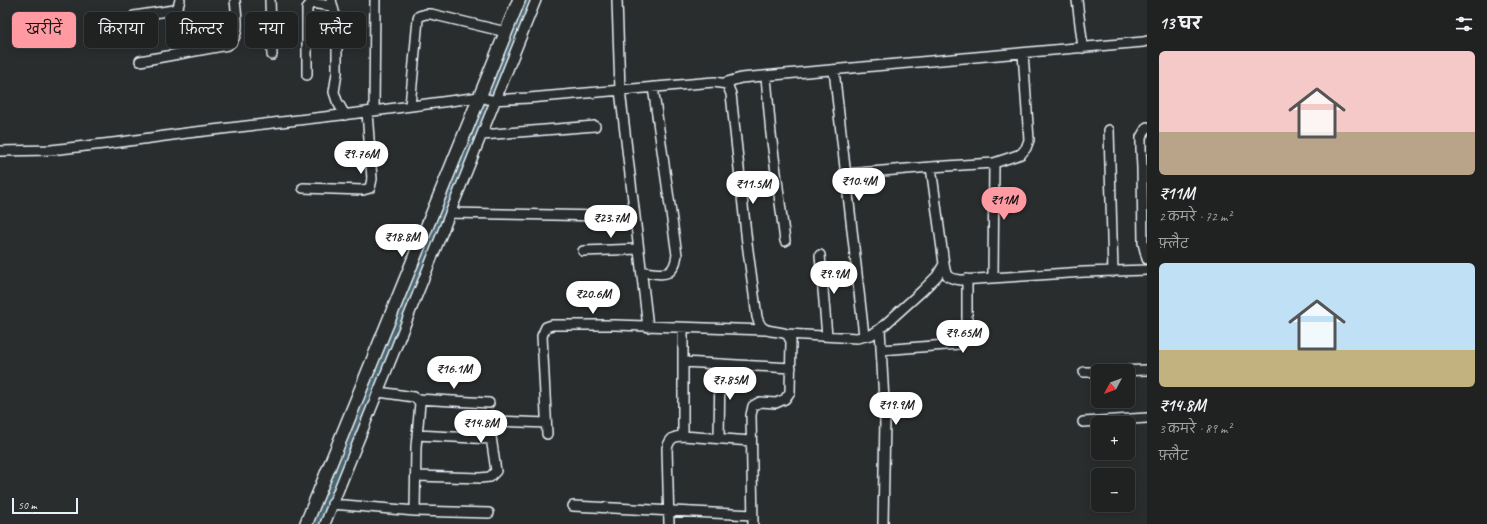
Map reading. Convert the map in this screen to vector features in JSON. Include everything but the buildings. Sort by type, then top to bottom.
[{"type":"street","points":[[158,12],[174,10],[178,7],[180,0]]},
{"type":"street","points":[[140,61],[228,46],[233,42],[236,36],[237,26],[235,0]]},
{"type":"street","points":[[270,0],[272,55]]},
{"type":"street","points":[[303,188],[363,190],[370,188],[372,179],[370,111],[375,0]]},
{"type":"street","points":[[325,524],[482,135],[488,98],[506,32],[519,0]]},
{"type":"street","points":[[306,524],[488,98],[536,0]]},
{"type":"street","points":[[617,0],[620,90],[648,326]]},
{"type":"street","points":[[1077,0],[1083,48]]},
{"type":"street","points":[[307,75],[307,8],[312,3],[331,3],[337,23],[334,92],[336,101],[345,115]]},
{"type":"street","points":[[410,106],[418,19],[420,16],[430,14],[506,32]]},
{"type":"street","points":[[0,152],[51,150],[410,106],[488,98],[529,98],[714,82],[724,83],[732,79],[1083,48],[1143,42],[1147,40]]},
{"type":"street","points":[[846,174],[994,163],[1021,154],[1026,148],[1029,140],[1023,53]]},
{"type":"street","points":[[834,70],[864,336]]},
{"type":"street","points":[[766,77],[771,134],[784,241]]},
{"type":"street","points":[[724,83],[727,84],[731,94],[747,243],[757,317],[759,326],[766,330]]},
{"type":"street","points":[[642,272],[664,274],[672,272],[677,255],[653,87]]},
{"type":"street","points":[[482,135],[595,126]]},
{"type":"street","points":[[1147,127],[1141,137],[1141,150],[1143,243],[1147,259]]},
{"type":"street","points":[[1109,130],[1112,272]]},
{"type":"street","points":[[993,278],[994,163]]},
{"type":"street","points":[[932,167],[944,264],[946,274],[950,278],[993,278],[1147,270]]},
{"type":"street","points":[[450,213],[602,216]]},
{"type":"street","points":[[583,251],[639,249]]},
{"type":"street","points":[[820,255],[828,336]]},
{"type":"street","points":[[547,434],[542,336],[546,327],[552,325],[648,326],[766,330],[787,334],[858,338],[871,335],[880,329],[937,276],[944,264]]},
{"type":"street","points":[[881,350],[959,344],[965,340],[967,333],[968,279]]},
{"type":"street","points":[[683,328],[683,436]]},
{"type":"street","points":[[880,329],[885,419],[883,524]]},
{"type":"street","points":[[574,506],[669,511],[753,520],[750,415],[753,406],[760,402],[776,403],[785,399],[790,392],[791,341],[787,334]]},
{"type":"street","points":[[683,362],[791,368]]},
{"type":"street","points":[[719,439],[720,364]]},
{"type":"street","points":[[1135,370],[1147,370]]},
{"type":"street","points":[[1084,372],[1091,372]]},
{"type":"street","points":[[379,392],[407,395],[418,399],[489,403]]},
{"type":"street","points":[[415,511],[417,435],[420,403],[418,399]]},
{"type":"street","points":[[1083,422],[1147,418]]},
{"type":"street","points":[[416,476],[490,477],[496,471],[490,430],[494,421],[546,423]]},
{"type":"street","points":[[417,435],[491,439]]},
{"type":"street","points":[[669,524],[667,448],[670,441],[675,436],[683,436],[751,441]]},
{"type":"street","points":[[332,504],[415,511],[489,513]]},
{"type":"waterway","points":[[318,524],[528,0]]}]
